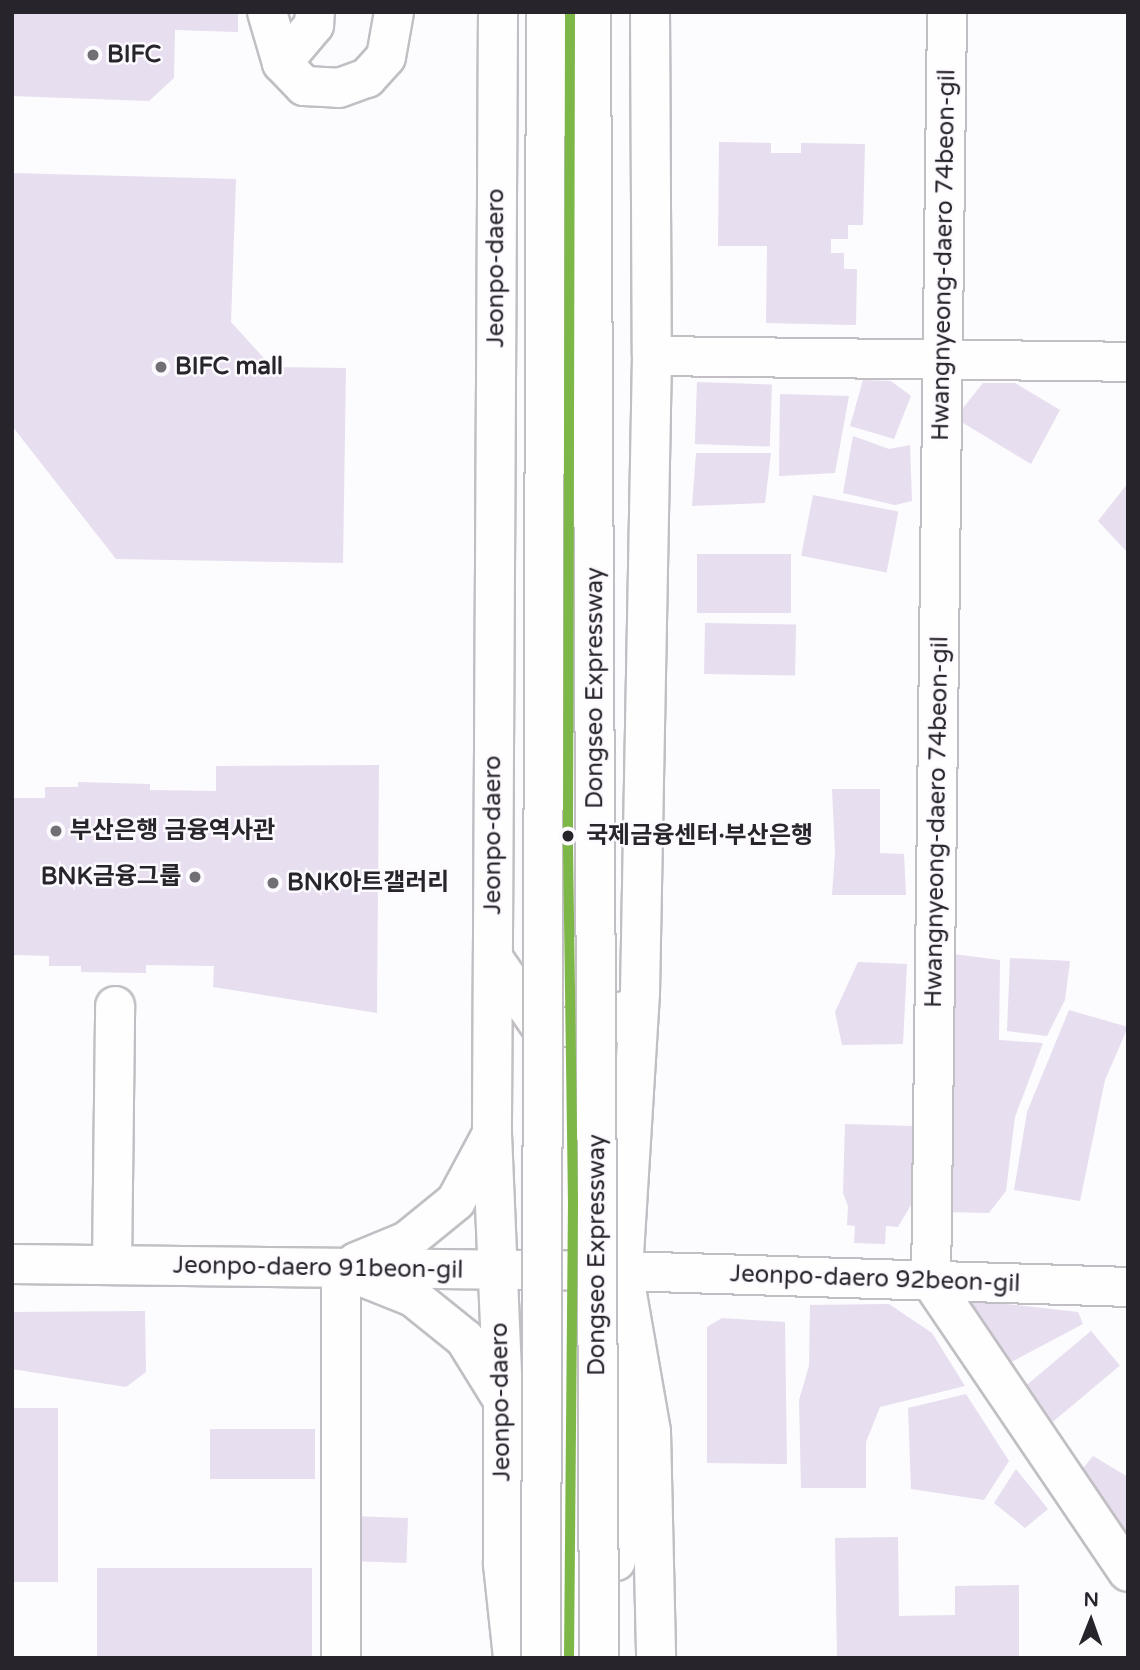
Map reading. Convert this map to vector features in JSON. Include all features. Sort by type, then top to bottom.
[{"type":"main road","points":[[267,12],[282,63],[304,86],[339,88],[367,78],[386,57],[394,12]]},
{"type":"main road","points":[[282,63],[314,25],[315,12]]},
{"type":"main road","name":"Jeonpo-daero","points":[[498,12],[492,1134],[499,1270],[503,1564],[513,1658]]},
{"type":"main road","name":"Dongseo Expressway","points":[[541,1658],[546,12]]},
{"type":"main road","name":"Dongseo Expressway","points":[[592,12],[599,1658]]},
{"type":"main road","points":[[614,1658],[623,1271],[640,993],[652,356],[650,12]]},
{"type":"main road","name":"Hwangnyeong-daero 74beon-gil","points":[[931,1281],[947,12]]},
{"type":"main road","points":[[652,356],[1128,362]]},
{"type":"main road","points":[[493,958],[541,1027],[606,1027],[640,993]]},
{"type":"main road","points":[[112,1265],[115,1006]]},
{"type":"main road","points":[[341,1268],[407,1241],[456,1201],[492,1134]]},
{"type":"main road","name":"Jeonpo-daero 91beon-gil","points":[[12,1264],[623,1271]]},
{"type":"main road","points":[[341,1268],[414,1297],[465,1339],[502,1399]]},
{"type":"main road","points":[[341,1268],[341,1658]]},
{"type":"main road","points":[[623,1271],[651,1432],[656,1658]]},
{"type":"main road","name":"Jeonpo-daero 92beon-gil","points":[[623,1271],[1128,1287]]},
{"type":"main road","points":[[931,1281],[1128,1572]]},
{"type":"main road","points":[[491,1658],[503,1564]]},
{"type":"building","name":"BIFC","points":[[12,12],[238,12],[238,32],[175,30],[174,78],[149,101],[12,96]]},
{"type":"building","points":[[719,142],[771,143],[771,153],[801,153],[801,143],[865,144],[863,225],[848,225],[848,239],[831,239],[831,253],[844,253],[844,269],[857,269],[856,325],[766,323],[767,246],[718,246]]},
{"type":"building","name":"BIFC mall","points":[[12,173],[236,179],[231,322],[272,367],[346,368],[343,563],[116,559],[12,426]]},
{"type":"building","points":[[863,380],[891,381],[911,396],[894,439],[850,426]]},
{"type":"building","points":[[697,382],[772,385],[770,447],[695,444]]},
{"type":"building","points":[[983,383],[1015,383],[1060,410],[1031,464],[955,418]]},
{"type":"building","points":[[780,394],[849,396],[835,473],[779,476]]},
{"type":"building","points":[[853,436],[889,449],[910,445],[912,501],[895,505],[843,493]]},
{"type":"building","points":[[696,453],[771,453],[765,503],[692,506]]},
{"type":"building","points":[[1128,483],[1128,553],[1098,521]]},
{"type":"building","points":[[813,495],[898,512],[887,572],[801,556]]},
{"type":"building","points":[[697,554],[791,554],[791,613],[697,613]]},
{"type":"building","points":[[705,623],[796,625],[795,676],[704,674]]},
{"type":"building","name":"BNK금융그룹","points":[[379,765],[377,1013],[213,987],[214,966],[146,965],[146,973],[81,972],[81,966],[49,966],[49,956],[12,955],[12,798],[45,798],[45,787],[78,787],[78,782],[150,784],[150,790],[216,791],[216,766]]},
{"type":"building","points":[[832,789],[880,789],[880,853],[904,854],[906,895],[832,895],[835,853]]},
{"type":"building","points":[[953,954],[1000,960],[999,1040],[1043,1043],[1015,1117],[1006,1191],[989,1213],[944,1212]]},
{"type":"building","points":[[1010,958],[1070,961],[1065,1000],[1047,1036],[1007,1031]]},
{"type":"building","points":[[858,962],[907,964],[903,1044],[842,1045],[835,1012]]},
{"type":"building","points":[[1069,1010],[1128,1027],[1105,1080],[1080,1201],[1014,1190],[1027,1112]]},
{"type":"building","points":[[845,1124],[913,1126],[911,1205],[898,1227],[886,1226],[885,1244],[854,1243],[855,1226],[847,1225],[848,1206],[843,1193]]},
{"type":"building","points":[[963,1299],[1078,1312],[1083,1324],[1002,1367]]},
{"type":"building","points":[[889,1304],[932,1333],[965,1386],[880,1407],[866,1442],[866,1488],[801,1488],[799,1400],[809,1366],[810,1305]]},
{"type":"building","points":[[145,1311],[146,1372],[126,1387],[12,1369],[12,1312]]},
{"type":"building","points":[[722,1318],[785,1322],[787,1464],[707,1463],[707,1327]]},
{"type":"building","points":[[1091,1331],[1120,1365],[1049,1425],[1020,1391]]},
{"type":"building","points":[[966,1394],[1009,1461],[984,1500],[911,1489],[908,1408]]},
{"type":"building","points":[[12,1408],[58,1408],[58,1582],[12,1582]]},
{"type":"building","points":[[210,1429],[315,1429],[315,1479],[210,1479]]},
{"type":"building","points":[[1093,1456],[1128,1477],[1128,1554],[1069,1485]]},
{"type":"building","points":[[1016,1469],[1048,1509],[1025,1528],[994,1503]]},
{"type":"building","points":[[352,1516],[408,1518],[406,1563],[350,1561]]},
{"type":"building","points":[[898,1537],[899,1616],[955,1615],[955,1586],[1019,1585],[1019,1658],[837,1658],[835,1538]]},
{"type":"building","points":[[97,1568],[312,1568],[312,1658],[97,1658]]},
{"type":"transit line","points":[[569,1658],[573,1204],[568,836],[570,12]]},
{"type":"place","name":"BIFC","points":[[93,55]]},
{"type":"place","name":"BIFC mall","points":[[161,367]]},
{"type":"place","name":"부산은행 금융역사관","points":[[56,831]]},
{"type":"place","name":"국제금융센터·부산은행","points":[[568,836]]},
{"type":"place","name":"BNK금융그룹","points":[[195,877]]},
{"type":"place","name":"BNK아트갤러리","points":[[273,883]]}]
